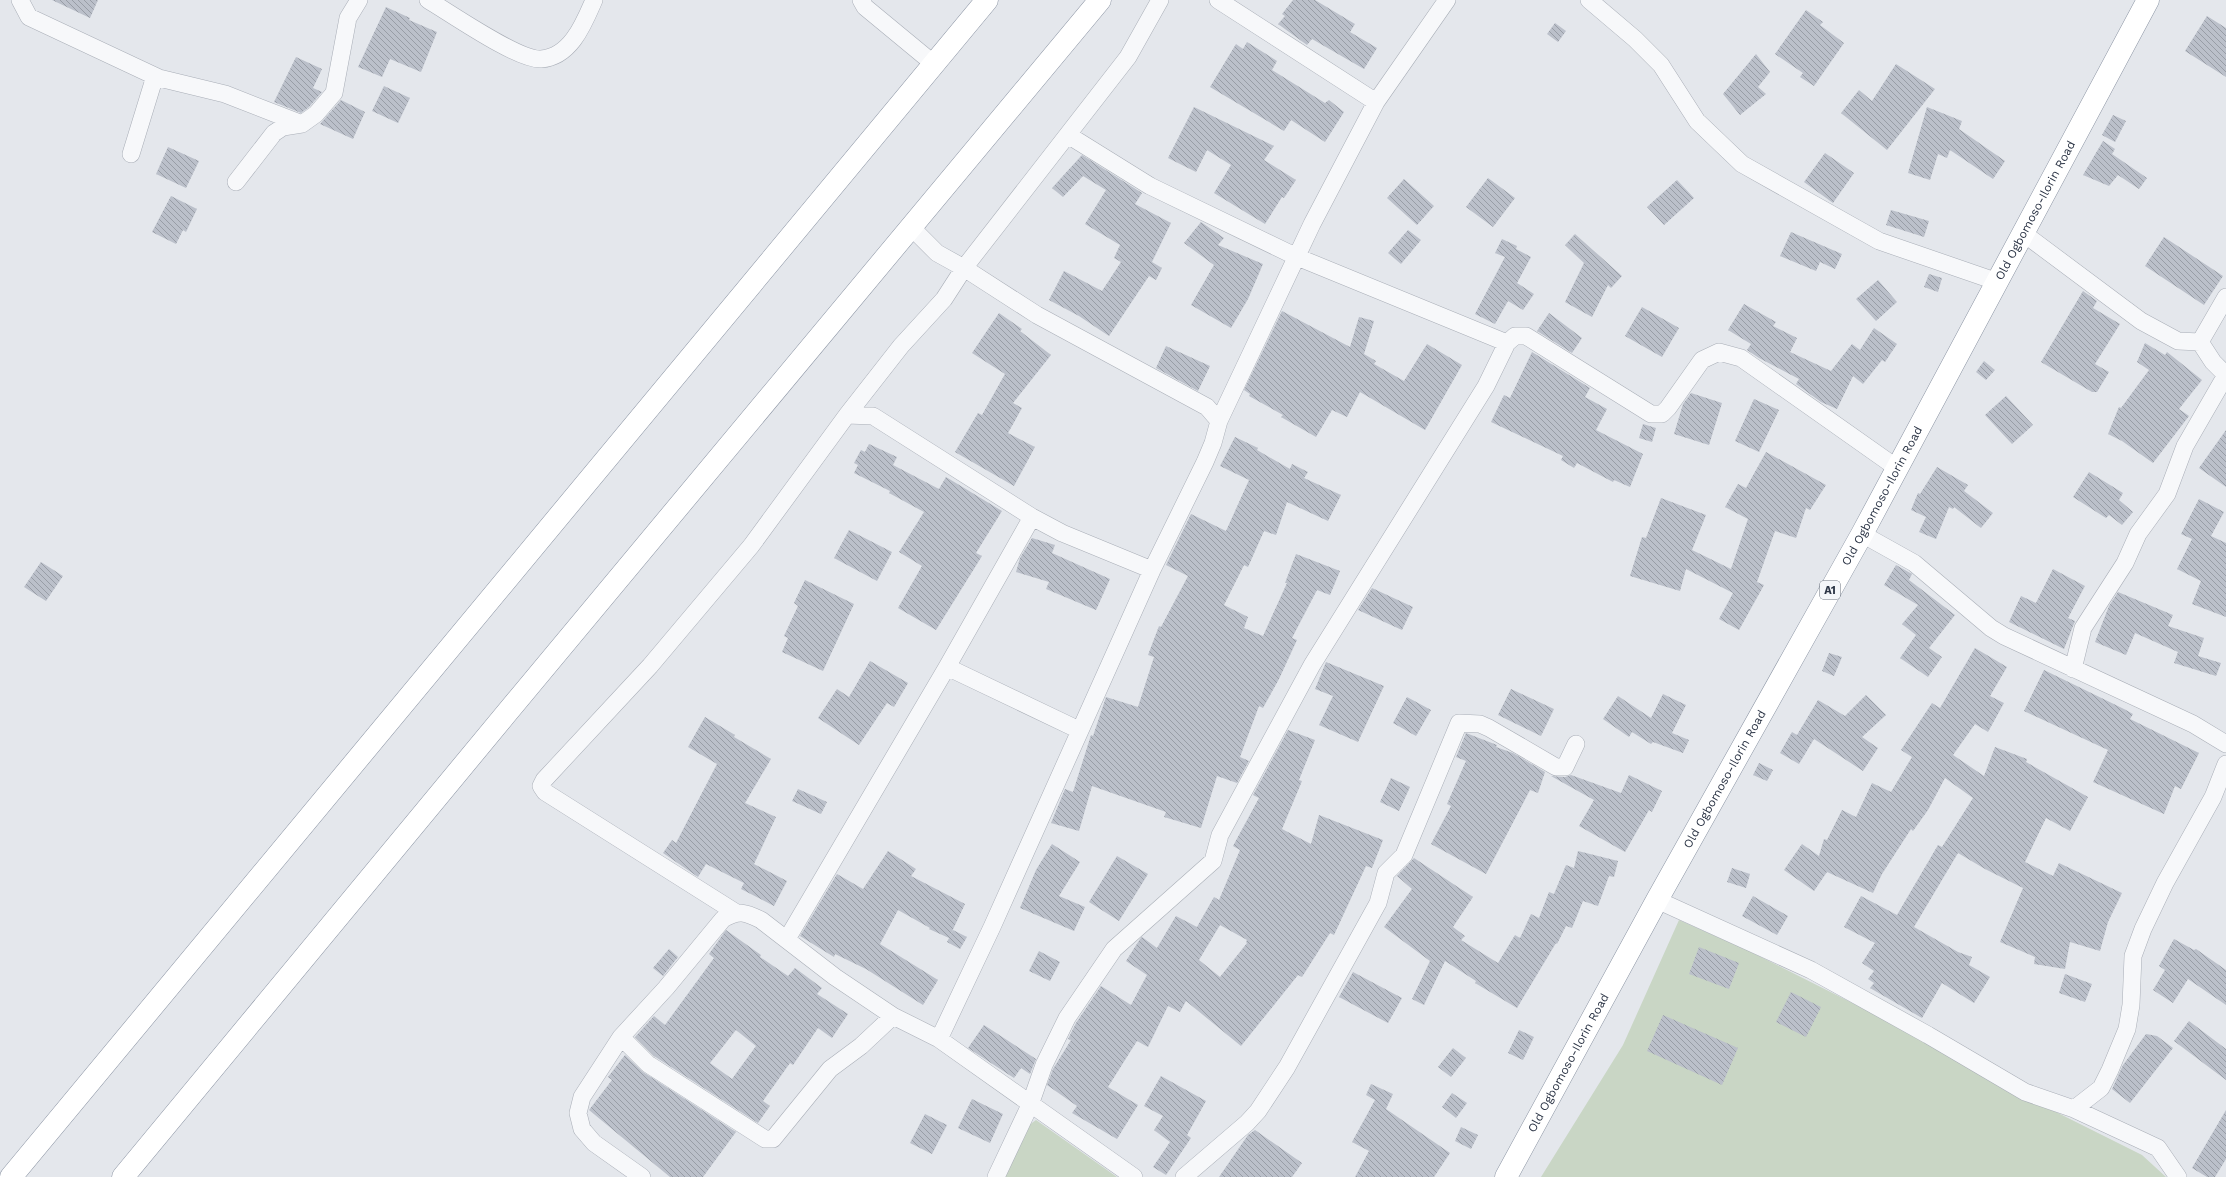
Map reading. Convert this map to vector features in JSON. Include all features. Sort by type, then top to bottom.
[{"type":"highway","points":[[11,1177],[987,0]]},
{"type":"highway","points":[[123,1177],[1100,0]]},
{"type":"highway","name":"Old Ogbomoso-Ilorin Road","points":[[1506,1177],[1657,900],[1862,534],[2148,0]]},
{"type":"street","points":[[20,0],[29,17],[155,76],[225,94],[302,124]]},
{"type":"street","points":[[236,182],[274,133],[283,127],[302,124],[316,114],[334,93],[348,18],[359,0]]},
{"type":"street","points":[[428,0],[492,39],[528,57],[542,59],[560,52],[578,34],[594,0]]},
{"type":"street","points":[[861,0],[865,8],[934,64]]},
{"type":"street","points":[[1134,1177],[939,1040],[893,1016],[835,977],[761,920],[747,913],[734,912],[545,792],[541,786],[544,780],[650,666],[751,546],[866,390],[901,346],[944,299],[964,268],[1128,57],[1160,0]]},
{"type":"street","points":[[1218,0],[1376,102]]},
{"type":"street","points":[[939,1040],[992,928],[1079,730],[1152,570],[1205,462],[1219,421],[1297,257],[1376,102],[1447,0]]},
{"type":"street","points":[[1589,0],[1635,39],[1660,66],[1697,122],[1742,164],[1879,241],[1998,282]]},
{"type":"street","points":[[131,154],[155,76]]},
{"type":"street","points":[[1068,134],[1150,186],[1297,257],[1507,343]]},
{"type":"street","points":[[911,227],[937,253],[964,268],[1037,315],[1207,407],[1219,421]]},
{"type":"street","points":[[2023,234],[2141,321],[2178,341],[2200,342]]},
{"type":"street","points":[[2200,342],[2226,297]]},
{"type":"street","points":[[996,1177],[1030,1105],[1044,1065],[1067,1018],[1114,949],[1213,861],[1220,834],[1312,665],[1486,386],[1507,343],[1515,336],[1526,336],[1651,414],[1662,414],[1668,408],[1702,360],[1719,352],[1741,358],[1897,468]]},
{"type":"street","points":[[2073,669],[2083,628],[2125,563],[2138,534],[2167,494],[2185,446],[2226,375],[2214,362],[2200,342]]},
{"type":"street","points":[[866,390],[873,416]]},
{"type":"street","points":[[847,415],[873,416],[1032,517],[1062,533],[1152,570]]},
{"type":"street","points":[[787,939],[947,667],[1032,517]]},
{"type":"street","points":[[1862,534],[1914,563],[1990,628],[2073,669],[2193,724],[2226,744]]},
{"type":"street","points":[[947,667],[1079,730]]},
{"type":"street","points":[[1184,1177],[1247,1123],[1258,1111],[1287,1067],[1378,903],[1386,874],[1404,855],[1459,723],[1480,724],[1489,728],[1556,767],[1565,767],[1576,744]]},
{"type":"street","points":[[2074,1109],[2101,1088],[2110,1070],[2127,1029],[2131,1005],[2133,956],[2143,930],[2165,883],[2213,797],[2226,764]]},
{"type":"street","points":[[1657,900],[1811,970],[1928,1035],[2025,1092],[2074,1109],[2158,1148],[2178,1177]]},
{"type":"street","points":[[642,1177],[594,1143],[582,1129],[578,1113],[582,1097],[621,1037],[666,988],[723,919],[734,912]]},
{"type":"street","points":[[621,1037],[648,1064],[764,1139],[773,1139],[830,1069],[861,1046],[893,1016]]},
{"type":"green space","points":[[1679,920],[1749,951],[1894,1024],[2054,1111],[2142,1155],[2166,1177],[1541,1177],[1623,1045]]},
{"type":"green space","points":[[1036,1120],[1117,1177],[1003,1177],[1025,1128]]},
{"type":"building","points":[[52,0],[98,0],[90,18]]},
{"type":"building","points":[[1293,0],[1315,0],[1355,24],[1350,32],[1377,48],[1364,69],[1312,39],[1307,45],[1278,24],[1285,16],[1282,14]]},
{"type":"building","points":[[386,7],[410,18],[409,20],[437,32],[421,72],[390,59],[382,77],[358,67]]},
{"type":"building","points":[[1806,10],[1823,22],[1820,25],[1844,43],[1814,86],[1800,77],[1803,73],[1775,54]]},
{"type":"building","points":[[2207,16],[2226,28],[2226,77],[2185,51]]},
{"type":"building","points":[[1555,23],[1566,31],[1558,42],[1547,34]]},
{"type":"building","points":[[1247,42],[1277,61],[1272,70],[1325,103],[1329,100],[1344,112],[1325,142],[1291,120],[1284,131],[1210,87],[1236,44],[1243,49]]},
{"type":"building","points":[[1756,54],[1770,72],[1758,87],[1766,94],[1740,115],[1723,94]]},
{"type":"building","points":[[296,57],[322,69],[313,88],[322,92],[309,107],[301,113],[274,102]]},
{"type":"building","points":[[1896,64],[1935,89],[1887,150],[1841,113],[1859,90],[1872,101]]},
{"type":"building","points":[[384,86],[410,98],[398,123],[372,111]]},
{"type":"building","points":[[341,100],[365,112],[353,139],[320,124]]},
{"type":"building","points":[[1194,107],[1274,146],[1264,160],[1296,180],[1284,198],[1282,197],[1265,224],[1214,193],[1231,165],[1207,150],[1196,172],[1168,158]]},
{"type":"building","points":[[1927,107],[1962,121],[1959,129],[2005,161],[1993,179],[1950,150],[1947,158],[1938,154],[1930,180],[1908,173]]},
{"type":"building","points":[[2113,115],[2126,121],[2115,142],[2102,135]]},
{"type":"building","points":[[2103,141],[2115,149],[2112,154],[2147,178],[2139,189],[2118,175],[2109,186],[2083,175]]},
{"type":"building","points":[[168,147],[199,161],[186,188],[156,174]]},
{"type":"building","points":[[1825,153],[1854,173],[1833,203],[1804,182]]},
{"type":"building","points":[[1082,155],[1142,193],[1135,204],[1171,223],[1152,262],[1162,268],[1156,280],[1149,276],[1109,336],[1079,316],[1049,300],[1064,271],[1102,291],[1121,262],[1114,258],[1120,245],[1085,224],[1106,190],[1083,176],[1063,197],[1052,188]]},
{"type":"building","points":[[1488,178],[1515,198],[1493,227],[1466,207]]},
{"type":"building","points":[[1404,179],[1434,206],[1417,225],[1387,198]]},
{"type":"building","points":[[1677,180],[1694,198],[1664,225],[1647,207]]},
{"type":"building","points":[[171,196],[197,209],[186,232],[183,230],[176,244],[152,232]]},
{"type":"building","points":[[1891,210],[1929,221],[1924,237],[1886,225]]},
{"type":"building","points":[[1201,222],[1224,238],[1218,245],[1263,264],[1248,299],[1231,328],[1191,305],[1214,265],[1184,243]]},
{"type":"building","points":[[1408,230],[1421,240],[1401,264],[1388,253]]},
{"type":"building","points":[[1791,232],[1842,254],[1835,269],[1820,262],[1816,271],[1780,256]]},
{"type":"building","points":[[1575,234],[1622,276],[1611,288],[1608,285],[1592,317],[1565,302],[1584,263],[1565,245]]},
{"type":"building","points":[[2164,237],[2223,276],[2204,305],[2145,266]]},
{"type":"building","points":[[1502,239],[1517,246],[1516,249],[1531,257],[1517,283],[1534,294],[1523,310],[1508,301],[1495,324],[1475,314],[1505,257],[1495,253]]},
{"type":"building","points":[[1929,274],[1942,278],[1938,292],[1924,287]]},
{"type":"building","points":[[1878,280],[1897,302],[1876,321],[1856,299]]},
{"type":"building","points":[[2083,291],[2097,301],[2093,308],[2120,324],[2095,364],[2109,372],[2097,392],[2092,392],[2041,362]]},
{"type":"building","points":[[1744,304],[1776,322],[1773,326],[1797,338],[1790,352],[1831,371],[1852,344],[1860,350],[1874,328],[1897,344],[1885,362],[1882,360],[1863,384],[1853,376],[1837,409],[1821,402],[1796,384],[1799,379],[1747,350],[1751,344],[1728,330]]},
{"type":"building","points":[[1642,307],[1679,328],[1662,357],[1625,336]]},
{"type":"building","points":[[1282,311],[1350,347],[1359,317],[1374,321],[1364,354],[1376,361],[1374,364],[1404,381],[1427,344],[1462,365],[1425,430],[1360,392],[1347,417],[1332,410],[1316,437],[1281,417],[1283,415],[1249,396],[1250,394],[1244,390]]},
{"type":"building","points":[[999,313],[1022,329],[1020,331],[1051,355],[1013,403],[1022,408],[1008,433],[1035,447],[1014,486],[955,452],[978,413],[982,415],[1005,374],[972,353]]},
{"type":"building","points":[[1549,313],[1582,338],[1572,353],[1537,331]]},
{"type":"building","points":[[2145,343],[2165,355],[2167,352],[2202,380],[2179,409],[2189,416],[2153,463],[2122,441],[2108,434],[2119,407],[2121,408],[2149,370],[2137,362]]},
{"type":"building","points":[[1166,346],[1210,366],[1198,391],[1156,368]]},
{"type":"building","points":[[1532,352],[1590,388],[1585,397],[1607,409],[1596,430],[1643,454],[1630,487],[1614,480],[1613,482],[1577,463],[1574,468],[1561,460],[1563,456],[1491,422],[1504,395],[1510,398]]},
{"type":"building","points":[[1984,361],[1995,370],[1986,380],[1976,372]]},
{"type":"building","points":[[1691,393],[1722,403],[1709,445],[1674,434],[1683,404]]},
{"type":"building","points":[[2006,396],[2033,425],[2012,444],[1985,415]]},
{"type":"building","points":[[1754,399],[1779,410],[1759,452],[1735,441]]},
{"type":"building","points":[[1643,424],[1656,428],[1652,442],[1639,438]]},
{"type":"building","points":[[2226,430],[2226,487],[2199,468]]},
{"type":"building","points":[[1235,437],[1258,448],[1257,450],[1290,469],[1292,464],[1308,472],[1304,478],[1341,495],[1328,521],[1287,502],[1276,535],[1264,531],[1248,567],[1244,565],[1224,605],[1248,617],[1244,628],[1263,636],[1287,583],[1285,583],[1296,554],[1340,571],[1330,595],[1317,590],[1292,638],[1297,640],[1279,679],[1263,708],[1259,706],[1240,757],[1249,761],[1237,783],[1217,776],[1201,828],[1164,817],[1166,812],[1092,786],[1079,831],[1051,823],[1065,789],[1073,792],[1091,735],[1093,736],[1106,697],[1138,707],[1154,657],[1148,655],[1159,626],[1161,627],[1188,576],[1166,565],[1191,514],[1226,531],[1249,480],[1220,466]]},
{"type":"building","points":[[869,444],[897,457],[893,465],[939,489],[946,477],[1002,511],[976,553],[982,556],[936,630],[898,608],[922,566],[899,552],[924,512],[889,493],[890,491],[854,473],[858,465],[854,463],[861,450],[865,452]]},
{"type":"building","points":[[1766,452],[1826,485],[1810,510],[1806,508],[1796,538],[1775,531],[1757,582],[1764,585],[1739,630],[1719,619],[1733,593],[1686,569],[1680,591],[1630,576],[1642,537],[1646,538],[1661,498],[1706,515],[1692,550],[1731,569],[1748,519],[1725,507],[1738,484],[1746,488]]},
{"type":"building","points":[[1937,467],[1968,485],[1964,491],[1993,513],[1981,528],[1954,507],[1953,509],[1949,507],[1936,539],[1919,532],[1926,517],[1911,510],[1918,493],[1920,494]]},
{"type":"building","points":[[2089,472],[2123,493],[2119,500],[2133,512],[2122,525],[2109,515],[2106,518],[2073,497]]},
{"type":"building","points":[[2199,499],[2224,512],[2211,536],[2226,543],[2226,617],[2192,604],[2201,581],[2177,569],[2192,539],[2181,534]]},
{"type":"building","points":[[849,530],[892,552],[877,581],[834,558]]},
{"type":"building","points":[[1032,538],[1055,545],[1052,553],[1110,579],[1096,610],[1046,589],[1049,582],[1016,572],[1020,558]]},
{"type":"building","points":[[41,562],[63,576],[46,601],[24,587]]},
{"type":"building","points":[[1896,565],[1912,574],[1909,580],[1955,615],[1929,648],[1942,657],[1928,677],[1900,658],[1916,635],[1902,624],[1918,605],[1884,585]]},
{"type":"building","points":[[2053,569],[2085,586],[2068,618],[2075,621],[2064,649],[2009,622],[2021,596],[2036,603]]},
{"type":"building","points":[[805,580],[854,604],[823,671],[782,652],[788,638],[784,636],[798,606],[794,603]]},
{"type":"building","points":[[1372,588],[1413,607],[1402,630],[1358,610]]},
{"type":"building","points":[[2118,592],[2173,615],[2168,626],[2204,638],[2198,656],[2221,663],[2216,676],[2174,663],[2178,652],[2135,633],[2126,655],[2095,642],[2109,606]]},
{"type":"building","points":[[1975,648],[2007,667],[1990,696],[2004,703],[1988,732],[1975,724],[1953,755],[1984,776],[1995,747],[2027,759],[2026,762],[2088,797],[2070,831],[2046,818],[2025,862],[2053,876],[2059,863],[2122,893],[2108,922],[2100,951],[2070,942],[2065,969],[2034,964],[2035,957],[2000,942],[2023,888],[1985,869],[1958,853],[1914,927],[1958,952],[1972,957],[1969,965],[1990,977],[1974,1003],[1942,983],[1922,1018],[1870,988],[1874,983],[1868,979],[1874,971],[1862,963],[1875,943],[1844,927],[1861,896],[1897,915],[1938,845],[1942,847],[1973,798],[1945,778],[1928,810],[1913,831],[1911,829],[1882,874],[1873,893],[1827,872],[1814,891],[1784,870],[1802,844],[1819,856],[1824,839],[1827,840],[1842,810],[1856,817],[1872,783],[1891,792],[1912,757],[1901,750],[1932,703],[1940,708]]},
{"type":"building","points":[[1829,653],[1842,657],[1834,676],[1822,671]]},
{"type":"building","points":[[870,661],[908,683],[894,707],[887,703],[859,745],[818,718],[837,689],[849,697]]},
{"type":"building","points":[[1326,662],[1384,686],[1358,742],[1319,725],[1333,696],[1315,689]]},
{"type":"building","points":[[2044,670],[2124,709],[2133,714],[2130,719],[2199,753],[2181,789],[2175,786],[2164,814],[2093,782],[2108,750],[2024,711]]},
{"type":"building","points":[[1511,689],[1554,709],[1541,736],[1498,715]]},
{"type":"building","points":[[1663,694],[1686,705],[1672,733],[1689,740],[1683,753],[1653,742],[1651,744],[1632,732],[1629,737],[1603,719],[1618,696],[1651,718]]},
{"type":"building","points":[[1866,695],[1886,715],[1862,737],[1878,748],[1863,771],[1814,739],[1799,764],[1780,753],[1792,732],[1797,735],[1818,700],[1845,716]]},
{"type":"building","points":[[1407,697],[1431,710],[1416,736],[1393,723]]},
{"type":"building","points":[[705,717],[735,735],[734,737],[771,759],[745,803],[776,817],[754,864],[787,881],[774,906],[741,889],[744,883],[706,864],[698,877],[663,853],[672,840],[676,843],[717,764],[688,747]]},
{"type":"building","points":[[1288,730],[1315,740],[1299,780],[1302,781],[1282,829],[1311,844],[1319,815],[1383,840],[1372,868],[1366,866],[1334,935],[1330,933],[1302,977],[1298,975],[1241,1046],[1186,1001],[1180,1012],[1168,1006],[1148,1047],[1137,1041],[1108,1087],[1138,1105],[1117,1139],[1072,1113],[1077,1106],[1047,1085],[1053,1069],[1071,1040],[1068,1039],[1076,1023],[1101,986],[1131,1005],[1147,975],[1126,961],[1140,939],[1142,937],[1157,948],[1176,916],[1197,927],[1214,897],[1219,900],[1240,850],[1233,846],[1259,798],[1253,795]],"holes":[[[1220,925],[1247,940],[1247,943],[1220,977],[1199,960]]]},
{"type":"building","points":[[1466,733],[1497,745],[1496,747],[1513,753],[1545,772],[1538,793],[1530,790],[1486,874],[1431,844],[1451,806],[1447,804],[1466,761],[1456,757]]},
{"type":"building","points":[[1759,763],[1773,770],[1767,781],[1753,775]]},
{"type":"building","points":[[1571,775],[1621,793],[1629,775],[1662,791],[1652,812],[1649,810],[1625,852],[1579,826],[1594,800],[1551,776],[1565,777]]},
{"type":"building","points":[[1391,778],[1410,787],[1399,811],[1380,802]]},
{"type":"building","points":[[798,789],[827,802],[821,814],[792,801]]},
{"type":"building","points":[[1052,844],[1080,862],[1059,896],[1085,907],[1074,931],[1020,908],[1036,870]]},
{"type":"building","points":[[888,851],[916,869],[911,876],[965,904],[949,938],[929,929],[930,928],[898,910],[880,944],[938,980],[923,1005],[866,969],[835,954],[834,957],[800,936],[837,874],[863,889]]},
{"type":"building","points":[[1578,851],[1618,861],[1614,877],[1609,876],[1598,906],[1583,901],[1572,928],[1566,926],[1557,944],[1556,943],[1517,1008],[1475,983],[1476,981],[1445,961],[1424,1005],[1412,999],[1430,961],[1384,927],[1412,889],[1397,876],[1414,858],[1473,897],[1453,927],[1465,936],[1461,940],[1498,963],[1515,935],[1520,938],[1531,914],[1539,918],[1549,892],[1554,894],[1566,865],[1574,868]]},
{"type":"building","points":[[1117,856],[1148,874],[1119,921],[1089,902]]},
{"type":"building","points":[[1732,868],[1750,874],[1746,888],[1727,882]]},
{"type":"building","points":[[1753,896],[1788,916],[1777,935],[1742,916]]},
{"type":"building","points":[[726,930],[761,955],[760,957],[788,976],[795,968],[822,988],[817,994],[848,1014],[832,1038],[818,1028],[793,1065],[790,1063],[763,1101],[770,1106],[758,1123],[654,1056],[635,1037],[654,1016],[665,1025],[714,958],[709,954]],"holes":[[[736,1030],[756,1046],[732,1079],[710,1063]]]},
{"type":"building","points":[[953,930],[967,937],[960,949],[947,942]]},
{"type":"building","points":[[2174,939],[2194,950],[2196,949],[2226,970],[2226,1005],[2188,979],[2173,1003],[2153,990],[2165,970],[2159,966]]},
{"type":"building","points":[[1699,947],[1739,963],[1729,989],[1689,974]]},
{"type":"building","points":[[669,949],[678,957],[663,976],[653,968]]},
{"type":"building","points":[[1039,951],[1060,962],[1050,981],[1029,971]]},
{"type":"building","points":[[1353,972],[1402,998],[1388,1023],[1339,997]]},
{"type":"building","points":[[2065,974],[2092,984],[2085,1002],[2059,993]]},
{"type":"building","points":[[1791,992],[1821,1007],[1806,1037],[1776,1022]]},
{"type":"building","points":[[1663,1015],[1738,1048],[1722,1085],[1647,1051]]},
{"type":"building","points":[[2189,1021],[2226,1049],[2226,1080],[2174,1041]]},
{"type":"building","points":[[984,1025],[1036,1059],[1030,1074],[1021,1068],[1014,1078],[968,1048]]},
{"type":"building","points":[[1519,1030],[1534,1037],[1523,1060],[1508,1053]]},
{"type":"building","points":[[2146,1034],[2157,1036],[2173,1048],[2130,1103],[2112,1089],[2123,1065]]},
{"type":"building","points":[[1453,1048],[1466,1058],[1451,1077],[1438,1067]]},
{"type":"building","points":[[625,1055],[643,1072],[736,1132],[703,1177],[670,1177],[589,1110],[612,1080],[608,1077]]},
{"type":"building","points":[[1161,1076],[1206,1101],[1187,1135],[1191,1138],[1166,1175],[1153,1167],[1170,1142],[1154,1130],[1163,1116],[1144,1106]]},
{"type":"building","points":[[1371,1084],[1393,1094],[1386,1109],[1450,1153],[1434,1177],[1355,1177],[1369,1151],[1352,1142],[1375,1100],[1366,1095]]},
{"type":"building","points":[[1452,1093],[1467,1103],[1456,1118],[1442,1107]]},
{"type":"building","points":[[972,1099],[1003,1114],[990,1143],[958,1128]]},
{"type":"building","points":[[2226,1110],[2226,1159],[2215,1177],[2207,1177],[2192,1168]]},
{"type":"building","points":[[925,1114],[947,1125],[932,1154],[910,1143]]},
{"type":"building","points":[[1461,1127],[1478,1135],[1471,1149],[1455,1141]]},
{"type":"building","points":[[1255,1130],[1302,1163],[1292,1177],[1219,1177],[1248,1135]]}]
